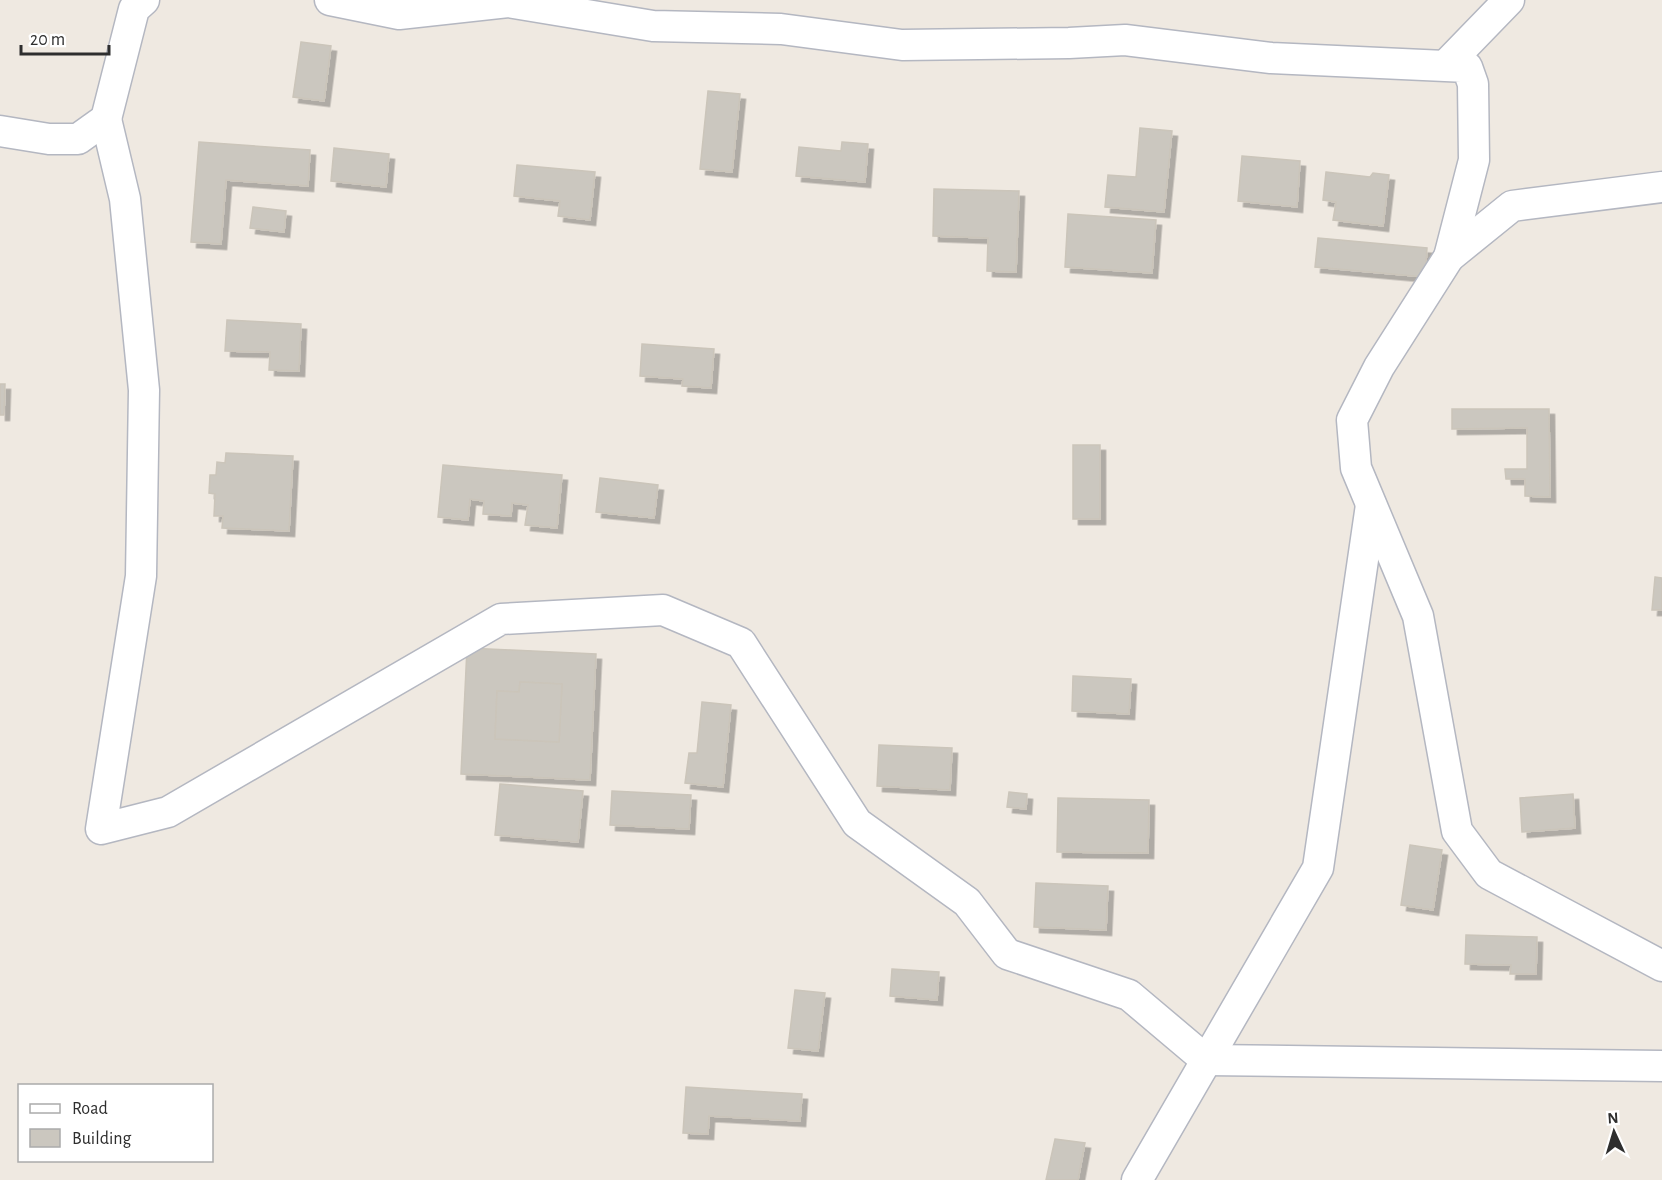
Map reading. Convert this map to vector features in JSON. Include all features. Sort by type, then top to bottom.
[{"type":"street","points":[[144,0],[134,9],[106,119],[125,199],[144,390],[141,576],[101,829],[168,812],[501,619],[663,610],[741,643],[857,823],[967,902],[1007,954],[1129,995],[1206,1060],[1662,1066]]},
{"type":"street","points":[[330,0],[399,14],[508,2],[653,26],[781,29],[902,45],[1125,40],[1271,58],[1447,64],[1467,67],[1473,84],[1474,160],[1449,257],[1379,367],[1352,420],[1356,468],[1418,616],[1457,831],[1489,874],[1662,966]]},
{"type":"street","points":[[1447,64],[1509,0]]},
{"type":"street","points":[[0,131],[49,139],[78,139],[106,119]]},
{"type":"street","points":[[1449,257],[1512,206],[1662,187]]},
{"type":"street","points":[[1137,1180],[1318,868],[1371,505]]},
{"type":"building","points":[[301,42],[331,46],[324,101],[293,97]]},
{"type":"building","points":[[708,91],[740,94],[732,172],[700,169]]},
{"type":"building","points":[[1140,128],[1172,131],[1164,212],[1105,207],[1108,175],[1136,177]]},
{"type":"building","points":[[199,142],[310,150],[308,186],[226,180],[221,244],[191,242]]},
{"type":"building","points":[[842,142],[868,144],[865,182],[796,176],[799,147],[841,151]]},
{"type":"building","points":[[334,148],[389,154],[386,187],[331,181]]},
{"type":"building","points":[[1242,156],[1300,161],[1297,207],[1238,201]]},
{"type":"building","points":[[517,165],[595,172],[590,220],[558,216],[560,201],[514,196]]},
{"type":"building","points":[[1326,172],[1370,177],[1373,173],[1389,175],[1383,226],[1333,220],[1336,202],[1323,200]]},
{"type":"building","points":[[934,189],[1019,191],[1016,272],[987,271],[988,238],[933,236]]},
{"type":"building","points":[[253,207],[286,211],[284,232],[250,228]]},
{"type":"building","points":[[1068,214],[1156,220],[1152,273],[1065,267]]},
{"type":"building","points":[[1318,238],[1427,248],[1425,277],[1315,267]]},
{"type":"building","points":[[227,320],[301,324],[299,371],[269,370],[270,352],[225,351]]},
{"type":"building","points":[[642,344],[714,349],[711,388],[682,386],[683,379],[640,376]]},
{"type":"building","points":[[0,384],[5,384],[4,415],[0,415]]},
{"type":"building","points":[[1452,409],[1549,409],[1550,497],[1525,496],[1525,479],[1506,479],[1505,469],[1527,469],[1527,428],[1452,429]]},
{"type":"building","points":[[1073,445],[1100,445],[1100,519],[1073,519]]},
{"type":"building","points":[[226,453],[293,456],[289,531],[222,528],[223,516],[214,516],[215,494],[209,493],[210,475],[216,475],[217,462],[225,463]]},
{"type":"building","points":[[443,465],[562,475],[557,528],[525,525],[528,505],[512,503],[511,516],[483,514],[484,501],[470,499],[468,520],[438,517]]},
{"type":"building","points":[[600,478],[658,485],[654,518],[596,512]]},
{"type":"building","points":[[1655,577],[1662,578],[1662,610],[1652,610]]},
{"type":"building","points":[[467,648],[596,654],[590,780],[461,774]],"holes":[[[520,682],[562,684],[559,742],[495,739],[497,691],[519,692]]]},
{"type":"building","points":[[1073,676],[1131,679],[1129,714],[1072,711]]},
{"type":"building","points":[[520,682],[562,684],[559,742],[495,739],[497,691],[519,692]]},
{"type":"building","points":[[702,702],[731,705],[723,787],[685,783],[689,753],[697,753]]},
{"type":"building","points":[[879,745],[952,748],[950,790],[877,786]]},
{"type":"building","points":[[500,784],[583,791],[578,842],[495,835]]},
{"type":"building","points":[[612,791],[691,795],[689,829],[610,825]]},
{"type":"building","points":[[1009,792],[1027,794],[1026,809],[1007,807]]},
{"type":"building","points":[[1573,794],[1575,828],[1522,832],[1520,798]]},
{"type":"building","points":[[1058,798],[1149,800],[1148,853],[1057,852]]},
{"type":"building","points":[[1410,845],[1442,850],[1433,910],[1401,905]]},
{"type":"building","points":[[1036,883],[1108,886],[1106,930],[1034,927]]},
{"type":"building","points":[[1466,935],[1537,937],[1536,974],[1510,974],[1511,965],[1465,964]]},
{"type":"building","points":[[892,969],[939,972],[937,1000],[890,996]]},
{"type":"building","points":[[795,990],[825,993],[818,1051],[788,1048]]},
{"type":"building","points":[[686,1087],[802,1094],[800,1121],[709,1116],[708,1134],[683,1133]]},
{"type":"building","points":[[1055,1139],[1085,1143],[1078,1180],[1046,1180]]}]
